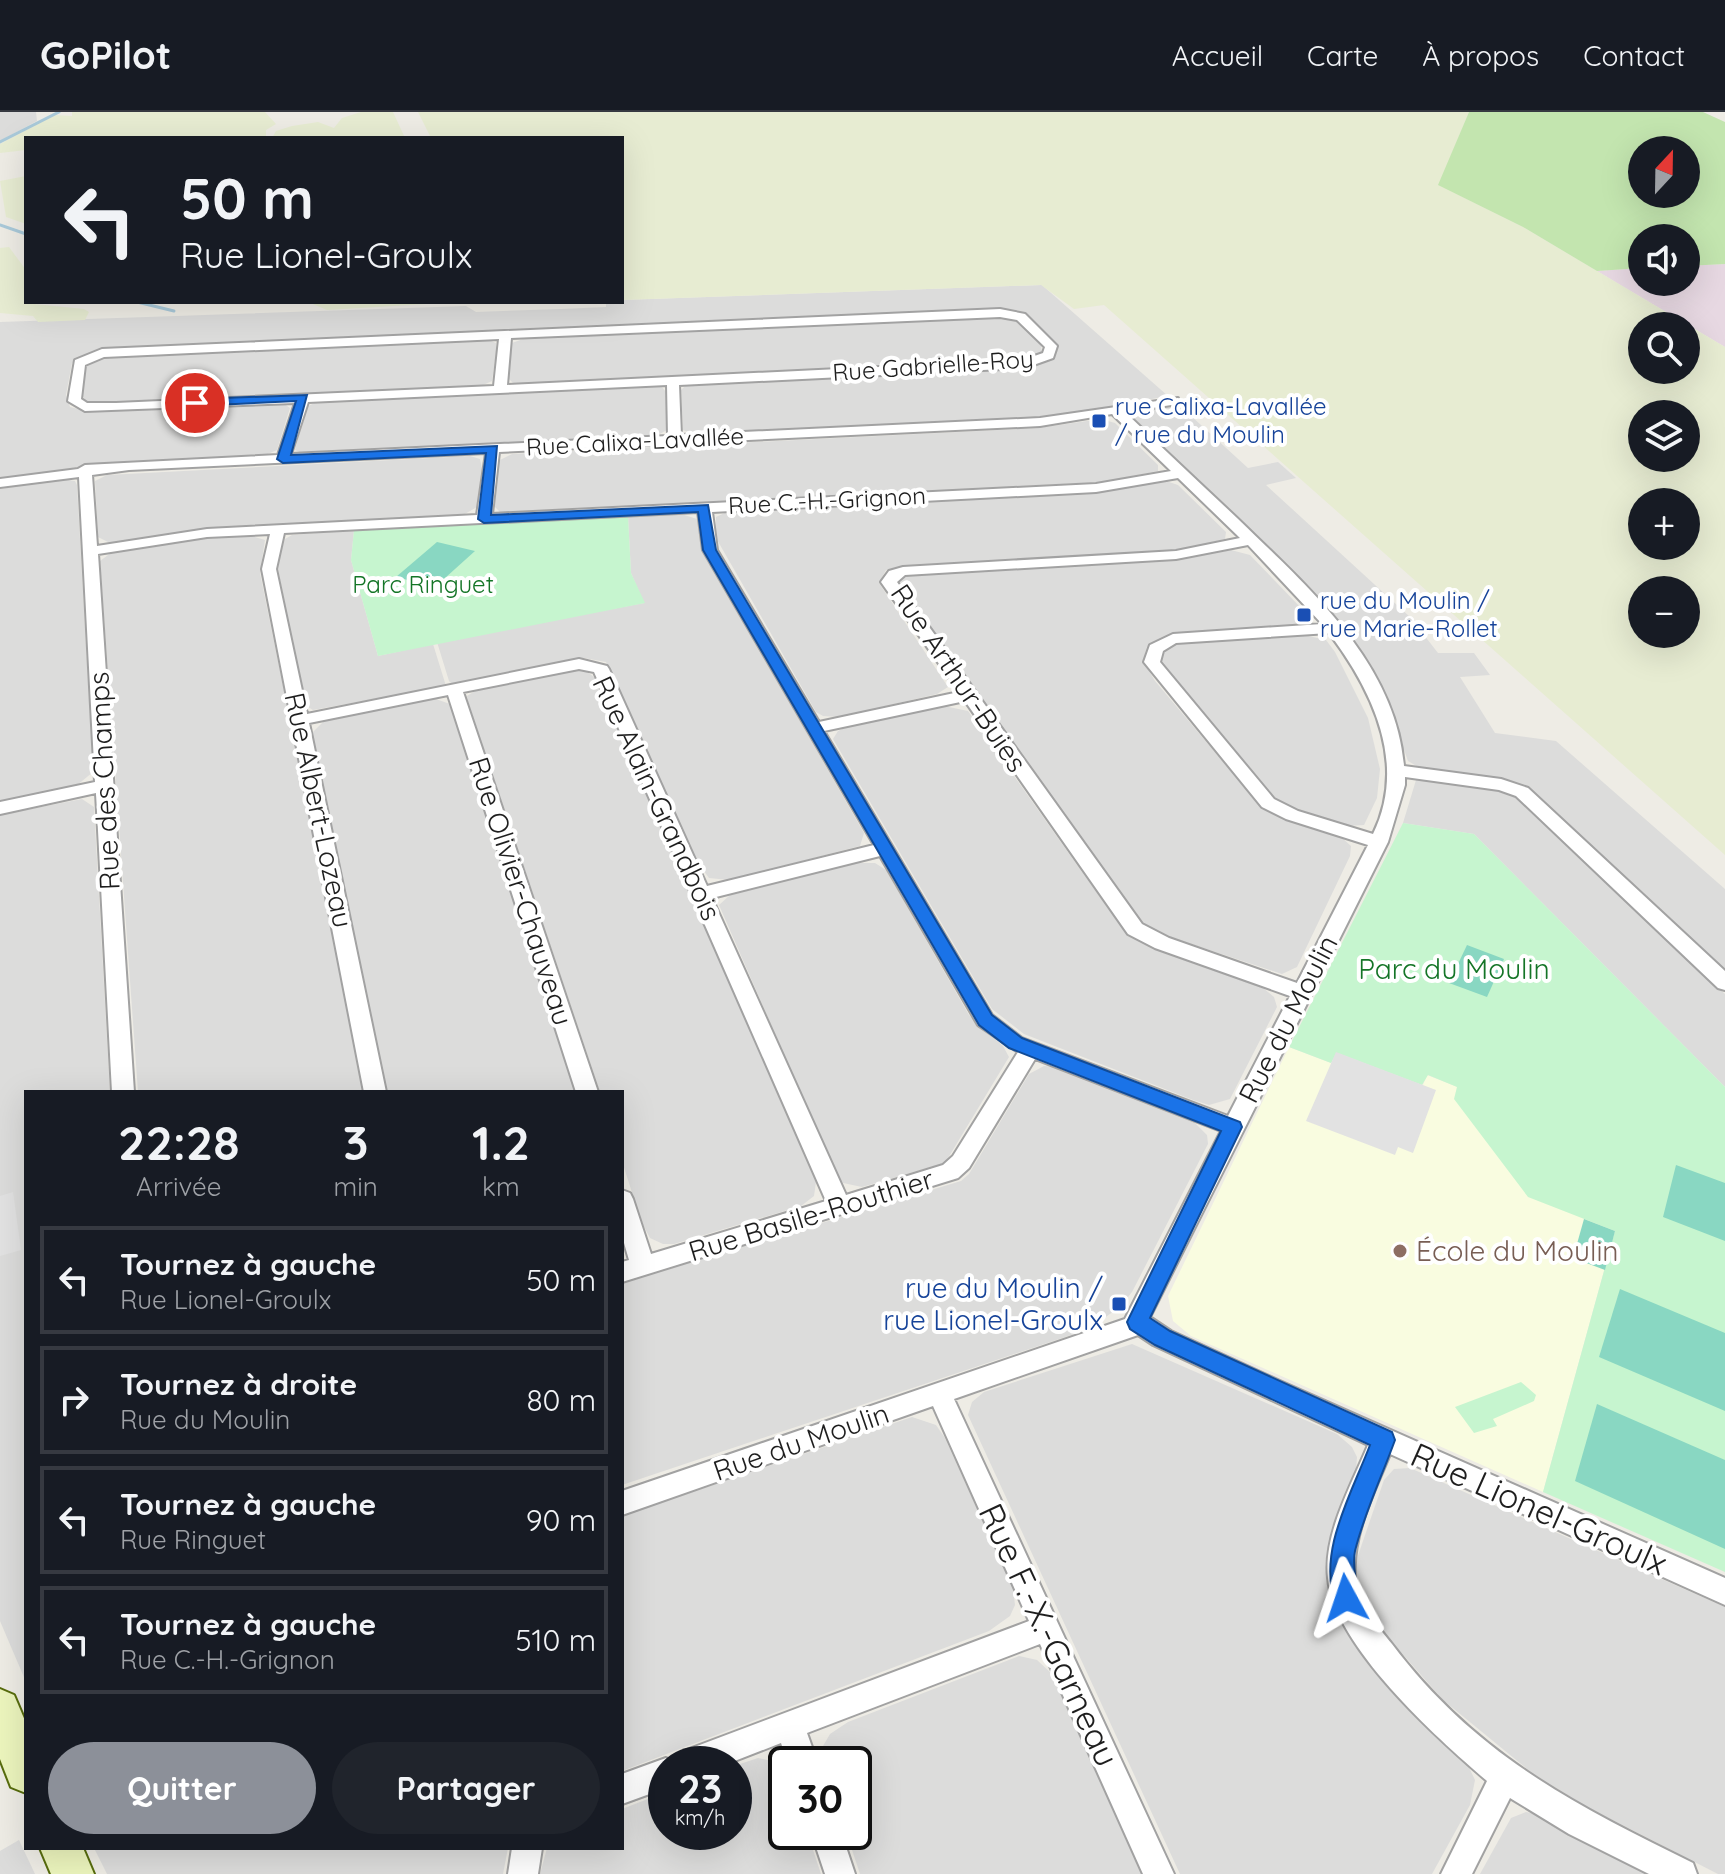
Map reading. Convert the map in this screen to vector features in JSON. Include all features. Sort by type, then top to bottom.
[{"type":"main road","points":[[0,1710],[24,1767]]},
{"type":"main road","points":[[62,1850],[73,1874]]},
{"type":"street","name":"Rue Gabrielle-Roy","points":[[1003,313],[1023,319],[1051,349],[1044,359],[1025,364],[88,407],[79,406],[74,399],[79,363],[98,354],[505,336],[1003,313]]},
{"type":"street","points":[[500,389],[505,336]]},
{"type":"street","points":[[673,381],[675,440]]},
{"type":"street","points":[[283,459],[303,398]]},
{"type":"street","name":"Rue Calixa-Lavallée","points":[[0,483],[85,469],[1040,422],[1173,401]]},
{"type":"street","name":"Rue du Moulin","points":[[624,1502],[940,1395],[1127,1329],[1138,1322],[1233,1127],[1379,842],[1395,803],[1399,771],[1380,707],[1360,666],[1335,628],[1251,540],[1115,410]]},
{"type":"street","points":[[484,519],[493,449]]},
{"type":"street","name":"Rue des Champs","points":[[85,469],[123,1090]]},
{"type":"street","name":"Rue C.-H.-Grignon","points":[[90,551],[195,534],[1101,487],[1181,473]]},
{"type":"street","points":[[704,507],[710,550],[980,1014],[1003,1036],[1031,1049],[1233,1127]]},
{"type":"street","name":"Rue Albert-Lozeau","points":[[278,530],[269,569],[375,1090]]},
{"type":"street","name":"Rue Arthur-Buies","points":[[1251,540],[1176,555],[896,573],[891,577],[891,585],[1135,929],[1162,943],[1301,992]]},
{"type":"street","points":[[1335,628],[1173,639],[1156,648],[1152,662],[1268,803],[1292,815],[1379,842]]},
{"type":"street","name":"Rue Alain-Grandbois","points":[[300,720],[585,663],[601,669],[840,1206]]},
{"type":"street","name":"Rue Olivier-Chauveau","points":[[454,690],[586,1090]]},
{"type":"street","points":[[813,728],[968,695]]},
{"type":"street","points":[[1399,771],[1501,785],[1522,792],[1725,983]]},
{"type":"street","points":[[0,808],[105,786]]},
{"type":"street","points":[[702,894],[883,849]]},
{"type":"street","name":"Rue Basile-Routhier","points":[[633,1269],[939,1176],[958,1166],[1031,1049]]},
{"type":"street","points":[[624,1212],[633,1269]]},
{"type":"street","name":"Rue Lionel-Groulx","points":[[1138,1322],[1162,1338],[1383,1440],[1725,1592]]},
{"type":"street","name":"Rue F.-X.-Garneau","points":[[940,1395],[1159,1874]]},
{"type":"street","points":[[1383,1440],[1343,1552],[1341,1576],[1346,1598],[1362,1629],[1401,1676],[1505,1777],[1559,1811],[1682,1874]]},
{"type":"street","points":[[737,1746],[1046,1628]]},
{"type":"street","points":[[0,1710],[24,1704]]},
{"type":"street","points":[[790,1726],[797,1746]]},
{"type":"street","points":[[1456,1874],[1505,1777]]},
{"type":"street","points":[[624,1788],[648,1780]]},
{"type":"street","points":[[523,1874],[527,1850]]},
{"type":"street","points":[[832,1850],[840,1874]]},
{"type":"shaded area","points":[[0,112],[36,112],[37,121],[0,141]]},
{"type":"shaded area","points":[[72,112],[265,112],[276,124],[266,130],[266,136],[24,136],[24,150],[0,153],[0,144],[54,115],[72,116]]},
{"type":"shaded area","points":[[361,112],[393,112],[404,136],[273,136],[276,131],[292,126],[318,122],[334,128],[342,118]]},
{"type":"shaded area","points":[[418,112],[1469,112],[1439,185],[1523,227],[1628,289],[1628,296],[1639,296],[1666,312],[1628,312],[1628,384],[1700,384],[1700,332],[1725,347],[1725,855],[1104,305],[1074,309],[1041,285],[624,300],[624,136],[430,136]]},
{"type":"shaded area","points":[[24,176],[24,223],[6,217],[0,181]]},
{"type":"shaded area","points":[[9,247],[24,267],[24,304],[84,309],[89,312],[85,320],[38,322],[33,316],[0,313],[0,248]]},
{"type":"shaded area","points":[[1725,264],[1725,347],[1700,332],[1700,312],[1666,312],[1639,296],[1700,296],[1700,265]]},
{"type":"shaded area","points":[[1628,269],[1628,289],[1597,271]]},
{"type":"shaded area","points":[[1042,285],[1168,396],[1048,418],[696,435],[683,430],[681,390],[687,384],[1026,367],[1055,357],[1057,346],[1031,320],[1007,311],[99,351],[72,363],[66,395],[70,407],[87,411],[283,403],[290,408],[277,450],[263,456],[99,464],[0,479],[0,322],[466,306],[476,312],[561,309],[606,307],[606,304],[624,304],[624,300]]},
{"type":"shaded area","points":[[313,304],[427,304],[327,310]]},
{"type":"shaded area","points":[[1004,316],[1016,320],[1041,344],[1042,354],[1029,360],[525,384],[513,383],[508,378],[512,343],[526,338]]},
{"type":"shaded area","points":[[486,339],[496,343],[496,353],[492,381],[481,386],[98,404],[87,403],[82,395],[87,362],[99,357]]},
{"type":"shaded area","points":[[651,385],[662,387],[666,392],[667,430],[654,437],[304,454],[295,450],[306,407],[319,401]]},
{"type":"shaded area","points":[[1178,404],[1248,468],[1278,462],[1296,478],[1266,485],[1410,617],[1438,653],[1474,653],[1490,675],[1460,677],[1495,733],[1556,741],[1725,889],[1725,973],[1530,790],[1508,781],[1420,768],[1408,761],[1385,696],[1347,632],[1302,581],[1133,417],[1139,412]]},
{"type":"shaded area","points":[[1101,419],[1115,423],[1158,465],[1158,471],[1102,482],[516,513],[500,512],[494,506],[498,461],[512,454],[1038,428]]},
{"type":"shaded area","points":[[470,456],[480,459],[482,469],[477,507],[463,515],[222,528],[110,543],[98,537],[95,481],[107,475]]},
{"type":"shaded area","points":[[61,479],[75,481],[77,485],[93,772],[76,786],[0,802],[0,489]]},
{"type":"shaded area","points":[[1166,481],[1178,485],[1226,532],[1225,539],[1174,551],[912,565],[886,570],[879,583],[948,687],[937,694],[839,717],[823,716],[816,712],[716,538],[716,517],[729,511],[1111,490]]},
{"type":"shaded area","points":[[678,513],[697,519],[701,548],[864,833],[860,846],[729,880],[709,878],[698,863],[606,662],[584,658],[453,685],[449,681],[437,642],[644,603],[631,573],[628,516]]},
{"type":"shaded area","points":[[354,530],[351,560],[378,656],[433,644],[446,686],[313,710],[305,705],[278,569],[280,555],[285,539],[292,535]]},
{"type":"shaded area","points":[[251,536],[265,540],[260,573],[363,1090],[138,1090],[100,561],[112,552],[182,540]]},
{"type":"shaded area","points":[[1231,550],[1250,555],[1302,609],[1307,615],[1306,622],[1296,626],[1168,635],[1147,647],[1143,661],[1155,681],[1262,808],[1281,818],[1340,836],[1351,846],[1350,856],[1297,967],[1282,974],[1158,933],[1140,921],[897,582],[907,575],[1176,560]]},
{"type":"shaded area","points":[[1304,635],[1326,640],[1368,718],[1380,769],[1377,798],[1364,825],[1347,826],[1277,802],[1161,664],[1160,657],[1169,646]]},
{"type":"shaded area","points":[[570,670],[586,671],[598,680],[816,1182],[814,1196],[801,1206],[674,1244],[663,1244],[650,1238],[641,1221],[624,1167],[624,1090],[599,1090],[468,702],[467,696],[478,689]]},
{"type":"shaded area","points":[[433,698],[450,704],[575,1090],[385,1090],[312,733],[324,721]]},
{"type":"shaded area","points":[[944,706],[968,711],[1124,931],[1154,949],[1263,988],[1274,997],[1277,1007],[1230,1099],[1209,1105],[1193,1100],[1024,1034],[992,1009],[833,739],[838,731],[846,727]]},
{"type":"shaded area","points":[[1416,780],[1509,792],[1519,798],[1725,994],[1725,1087],[1474,834],[1403,823]]},
{"type":"shaded area","points":[[82,799],[94,807],[110,1090],[24,1090],[24,1677],[0,1621],[0,815]]},
{"type":"shaded area","points":[[857,863],[875,863],[886,870],[969,1015],[1003,1046],[1009,1057],[945,1163],[862,1187],[843,1183],[836,1174],[719,905],[730,895]]},
{"type":"shaded area","name":"École du Moulin","points":[[1289,1047],[1331,1063],[1423,1085],[1427,1075],[1458,1087],[1615,1231],[1543,1492],[1191,1336],[1173,1321],[1168,1296]]},
{"type":"shaded area","points":[[1336,1052],[1436,1090],[1413,1153],[1398,1147],[1395,1155],[1306,1121]]},
{"type":"shaded area","points":[[1044,1066],[1058,1067],[1193,1121],[1207,1135],[1208,1144],[1132,1292],[1121,1306],[1089,1329],[624,1484],[624,1282],[961,1181],[969,1174],[1029,1074]]},
{"type":"shaded area","points":[[13,1192],[21,1250],[0,1256],[0,1196]]},
{"type":"shaded area","points":[[1132,1344],[1337,1434],[1352,1447],[1357,1457],[1356,1471],[1327,1551],[1326,1580],[1331,1599],[1356,1642],[1464,1757],[1475,1780],[1470,1805],[1432,1874],[1180,1874],[968,1415],[972,1402],[984,1392]]},
{"type":"shaded area","points":[[912,1417],[936,1425],[945,1438],[1013,1588],[1015,1605],[1010,1616],[989,1631],[688,1746],[648,1746],[648,1761],[624,1770],[624,1515]]},
{"type":"shaded area","points":[[1410,1468],[1725,1607],[1725,1874],[1718,1874],[1587,1807],[1532,1773],[1443,1700],[1384,1633],[1359,1596],[1353,1570],[1384,1480],[1394,1469]]},
{"type":"shaded area","points":[[1019,1656],[1037,1660],[1051,1673],[1142,1874],[860,1874],[852,1850],[872,1850],[872,1746],[823,1746],[830,1734],[848,1722]]},
{"type":"shaded area","points":[[752,1760],[768,1760],[768,1850],[813,1850],[821,1874],[540,1874],[546,1850],[624,1850],[624,1808],[648,1799],[648,1850],[752,1850]]},
{"type":"shaded area","points":[[1526,1812],[1536,1814],[1650,1874],[1480,1874],[1511,1818]]},
{"type":"shaded area","points":[[19,1840],[35,1874],[0,1874],[0,1851]]},
{"type":"shaded area","points":[[95,1850],[508,1850],[503,1874],[107,1874]]},
{"type":"green space","points":[[1469,112],[1703,112],[1725,122],[1725,264],[1700,265],[1700,224],[1628,224],[1628,269],[1597,271],[1523,227],[1438,185]]},
{"type":"green space","name":"Parc Ringuet","points":[[628,516],[631,573],[645,603],[378,656],[351,560],[354,530]]},
{"type":"green space","points":[[437,542],[475,551],[435,587],[396,577]]},
{"type":"green space","name":"Parc du Moulin","points":[[1403,823],[1474,834],[1725,1087],[1725,1572],[1543,1492],[1615,1231],[1528,1197],[1454,1099],[1457,1087],[1428,1075],[1422,1085],[1337,1053],[1331,1063],[1289,1047]]},
{"type":"green space","points":[[1467,945],[1504,959],[1487,997],[1449,983]]},
{"type":"green space","points":[[1676,1165],[1725,1183],[1725,1241],[1663,1217]]},
{"type":"green space","points":[[1584,1219],[1615,1231],[1605,1270],[1573,1258]]},
{"type":"green space","points":[[1620,1289],[1725,1333],[1725,1411],[1599,1357]]},
{"type":"green space","points":[[1521,1382],[1536,1395],[1534,1401],[1493,1419],[1497,1426],[1474,1433],[1455,1407]]},
{"type":"green space","points":[[1597,1404],[1725,1460],[1725,1549],[1575,1481]]},
{"type":"waterway","points":[[0,142],[59,112]]},
{"type":"waterway","points":[[0,225],[24,233]]},
{"type":"waterway","points":[[145,304],[174,311]]},
{"type":"place","name":"rue Calixa-Lavallée / rue du Moulin","points":[[1099,421]]},
{"type":"place","name":"rue du Moulin / rue Marie-Rollet","points":[[1304,615]]},
{"type":"place","name":"École du Moulin","points":[[1400,1251]]},
{"type":"place","name":"rue du Moulin / rue Lionel-Groulx","points":[[1119,1304]]},
{"type":"route","points":[[195,403],[303,398],[283,459],[493,449],[484,519],[704,507],[710,550],[985,1020],[1015,1043],[1233,1127],[1138,1322],[1162,1338],[1383,1440],[1343,1552],[1341,1576],[1346,1598]]}]
